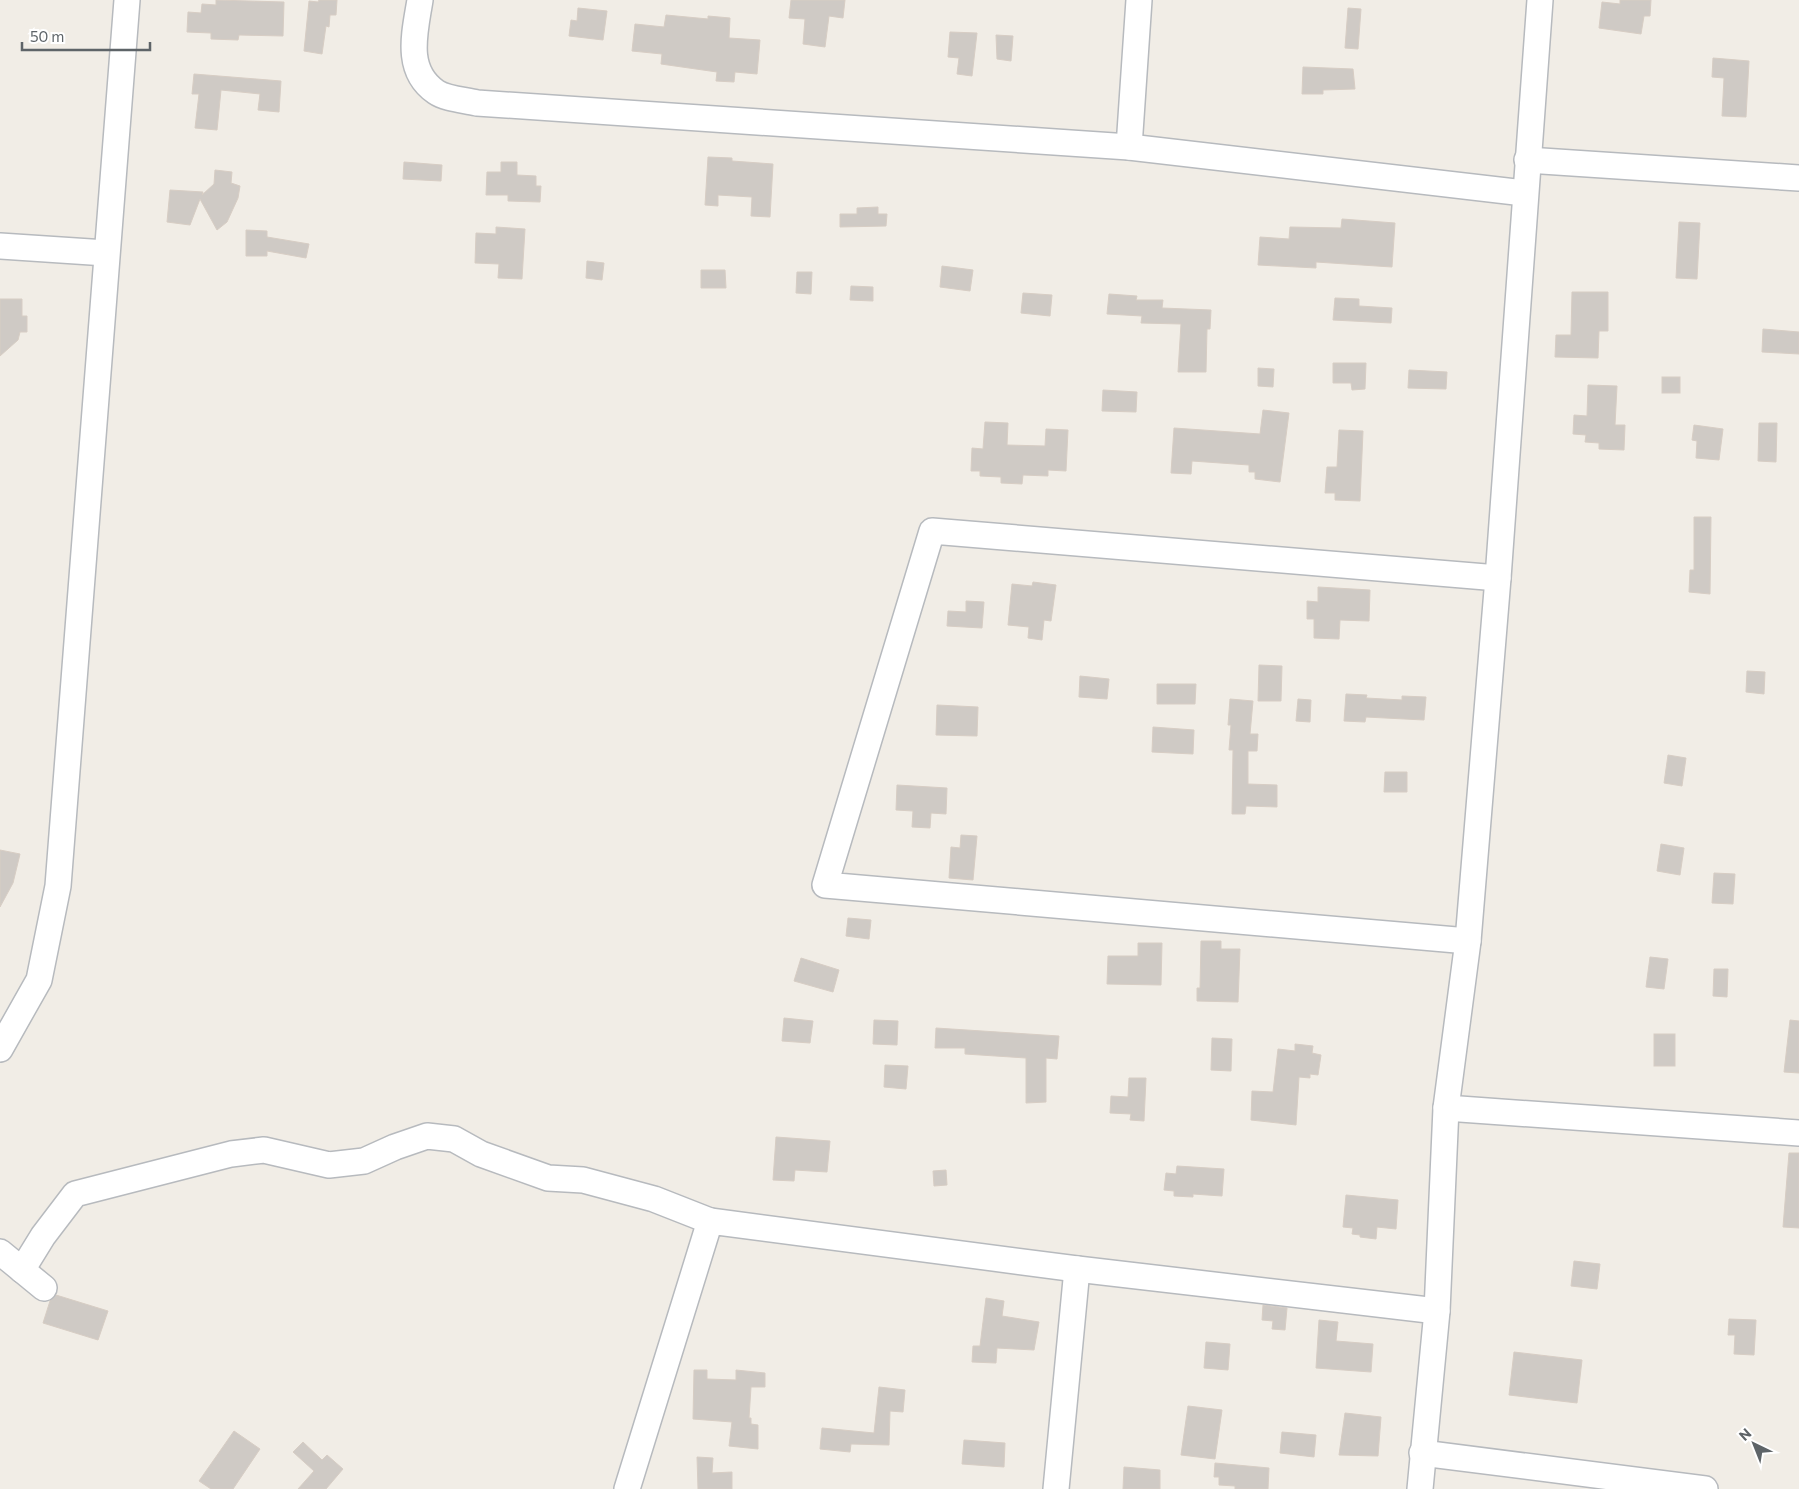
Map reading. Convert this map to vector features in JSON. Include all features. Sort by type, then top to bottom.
[{"type":"street","points":[[0,1049],[39,980],[58,886],[127,0]]},
{"type":"street","points":[[420,0],[412,50],[420,76],[437,93],[477,103],[1129,147],[1524,193]]},
{"type":"street","points":[[1129,147],[1139,0]]},
{"type":"street","points":[[1420,1489],[1437,1311],[1446,1108],[1468,941],[1498,578],[1524,193],[1540,0]]},
{"type":"street","points":[[1527,160],[1799,178]]},
{"type":"street","points":[[0,246],[106,253]]},
{"type":"street","points":[[1468,941],[825,885],[932,531],[1498,578]]},
{"type":"street","points":[[1446,1108],[1799,1133]]},
{"type":"street","points":[[22,1270],[43,1236],[75,1194],[231,1154],[264,1150],[329,1165],[364,1161],[395,1147],[427,1136],[454,1139],[481,1154],[548,1178],[583,1180],[654,1199],[710,1221],[1076,1269],[1437,1311]]},
{"type":"street","points":[[627,1489],[710,1221]]},
{"type":"street","points":[[0,1252],[44,1288]]},
{"type":"street","points":[[1056,1489],[1076,1269]]},
{"type":"street","points":[[1422,1453],[1705,1489]]},
{"type":"building","points":[[216,0],[284,2],[283,36],[239,35],[238,40],[211,39],[211,33],[187,32],[188,12],[201,13],[202,4],[216,5]]},
{"type":"building","points":[[319,0],[337,0],[336,15],[330,15],[329,27],[326,26],[322,54],[304,51],[309,1],[318,2]]},
{"type":"building","points":[[791,0],[845,0],[843,18],[829,16],[825,47],[803,44],[805,19],[789,18]]},
{"type":"building","points":[[1620,0],[1651,0],[1650,16],[1644,16],[1641,34],[1599,28],[1602,2],[1620,4]]},
{"type":"building","points":[[578,8],[607,11],[603,40],[569,36],[571,20],[577,21]]},
{"type":"building","points":[[1348,8],[1361,9],[1358,49],[1345,48]]},
{"type":"building","points":[[666,15],[708,19],[708,16],[730,18],[729,38],[760,40],[757,74],[735,72],[734,82],[716,81],[717,72],[661,64],[662,54],[632,51],[635,24],[664,27]]},
{"type":"building","points":[[950,32],[977,33],[972,76],[957,74],[959,58],[948,57]]},
{"type":"building","points":[[996,35],[1013,36],[1011,61],[997,59]]},
{"type":"building","points":[[1713,58],[1749,61],[1746,117],[1722,116],[1724,78],[1712,77]]},
{"type":"building","points":[[1303,67],[1353,69],[1355,89],[1323,90],[1323,94],[1302,94]]},
{"type":"building","points":[[194,74],[281,81],[279,112],[258,110],[260,94],[221,90],[217,130],[195,128],[199,94],[192,94]]},
{"type":"building","points":[[708,157],[732,158],[732,161],[773,164],[770,217],[751,216],[752,197],[718,195],[718,206],[705,205]]},
{"type":"building","points":[[404,162],[442,165],[441,181],[403,179]]},
{"type":"building","points":[[501,162],[517,162],[517,175],[536,176],[536,186],[541,186],[540,202],[508,201],[508,195],[486,195],[487,172],[501,172]]},
{"type":"building","points":[[215,170],[232,172],[231,183],[240,186],[238,198],[227,222],[217,230],[200,199],[190,225],[167,222],[170,190],[203,192],[202,195],[214,184]]},
{"type":"building","points":[[878,207],[878,214],[887,214],[886,226],[840,227],[840,214],[857,214],[857,208]]},
{"type":"building","points":[[1342,219],[1395,223],[1392,267],[1316,262],[1316,268],[1258,265],[1260,237],[1289,239],[1290,227],[1341,228]]},
{"type":"building","points":[[1679,222],[1700,223],[1697,279],[1676,278]]},
{"type":"building","points":[[496,227],[525,229],[522,279],[498,278],[499,264],[475,263],[476,233],[496,234]]},
{"type":"building","points":[[246,230],[267,231],[267,237],[309,244],[306,258],[267,251],[267,256],[246,256]]},
{"type":"building","points":[[587,261],[604,263],[602,280],[586,278]]},
{"type":"building","points":[[942,266],[973,270],[970,291],[940,287]]},
{"type":"building","points":[[701,270],[725,270],[726,288],[701,288]]},
{"type":"building","points":[[797,272],[812,272],[811,294],[796,293]]},
{"type":"building","points":[[851,286],[873,287],[873,301],[850,300]]},
{"type":"building","points":[[1572,292],[1608,292],[1608,331],[1599,331],[1598,358],[1555,357],[1556,335],[1571,335]]},
{"type":"building","points":[[1023,293],[1052,295],[1050,316],[1021,313]]},
{"type":"building","points":[[1109,294],[1137,296],[1136,300],[1163,300],[1162,308],[1211,310],[1210,329],[1207,329],[1206,372],[1178,372],[1181,324],[1141,323],[1142,316],[1107,314]]},
{"type":"building","points":[[1335,298],[1359,299],[1359,306],[1392,308],[1391,323],[1333,320]]},
{"type":"building","points":[[0,299],[22,299],[22,316],[27,316],[27,332],[20,332],[18,340],[0,356]]},
{"type":"building","points":[[1763,329],[1799,332],[1799,354],[1762,352]]},
{"type":"building","points":[[1333,363],[1366,363],[1365,389],[1352,390],[1351,383],[1333,383]]},
{"type":"building","points":[[1258,368],[1274,369],[1273,387],[1258,386]]},
{"type":"building","points":[[1409,370],[1447,372],[1446,389],[1408,388]]},
{"type":"building","points":[[1662,377],[1680,377],[1680,393],[1662,393]]},
{"type":"building","points":[[1588,385],[1617,386],[1615,425],[1625,425],[1624,450],[1599,449],[1599,443],[1585,442],[1586,435],[1573,434],[1574,415],[1587,416]]},
{"type":"building","points":[[1103,390],[1137,392],[1136,412],[1102,411]]},
{"type":"building","points":[[1263,410],[1289,413],[1280,482],[1255,479],[1255,472],[1249,472],[1249,465],[1192,461],[1191,474],[1171,473],[1174,428],[1260,434]]},
{"type":"building","points":[[985,422],[1008,423],[1007,445],[1045,446],[1046,429],[1068,430],[1066,471],[1048,470],[1048,476],[1023,475],[1022,484],[1001,483],[1001,477],[980,476],[980,471],[971,471],[972,448],[983,449]]},
{"type":"building","points":[[1759,423],[1777,423],[1776,462],[1758,461]]},
{"type":"building","points":[[1694,425],[1723,429],[1719,460],[1696,458],[1697,441],[1692,440]]},
{"type":"building","points":[[1339,430],[1363,431],[1360,501],[1335,500],[1335,493],[1325,493],[1327,467],[1337,467]]},
{"type":"building","points":[[1694,517],[1711,517],[1710,594],[1689,592],[1690,570],[1694,570]]},
{"type":"building","points":[[1033,582],[1056,585],[1051,621],[1044,620],[1042,640],[1028,638],[1029,627],[1008,625],[1012,584],[1032,586]]},
{"type":"building","points":[[1318,587],[1370,590],[1369,621],[1340,620],[1339,639],[1314,638],[1314,619],[1307,619],[1307,601],[1318,602]]},
{"type":"building","points":[[966,601],[984,602],[982,628],[947,626],[948,611],[966,612]]},
{"type":"building","points":[[1259,665],[1282,666],[1281,701],[1258,701]]},
{"type":"building","points":[[1747,671],[1765,672],[1764,694],[1746,692]]},
{"type":"building","points":[[1080,676],[1109,679],[1107,699],[1079,697]]},
{"type":"building","points":[[1157,684],[1196,684],[1195,704],[1157,704]]},
{"type":"building","points":[[1346,694],[1367,695],[1366,698],[1402,700],[1402,696],[1426,697],[1424,720],[1366,717],[1365,722],[1344,721]]},
{"type":"building","points":[[1230,699],[1253,701],[1250,734],[1258,734],[1257,751],[1248,751],[1248,784],[1277,785],[1277,807],[1246,806],[1245,814],[1232,814],[1233,750],[1229,750],[1231,725],[1228,725]]},
{"type":"building","points":[[1298,699],[1311,700],[1310,722],[1296,721]]},
{"type":"building","points":[[937,705],[978,707],[977,736],[936,735]]},
{"type":"building","points":[[1153,727],[1194,730],[1193,754],[1152,752]]},
{"type":"building","points":[[1668,755],[1686,758],[1682,786],[1664,783]]},
{"type":"building","points":[[1385,772],[1407,772],[1407,792],[1384,792]]},
{"type":"building","points":[[897,785],[947,788],[946,814],[931,813],[930,828],[912,827],[913,811],[896,810]]},
{"type":"building","points":[[961,835],[977,836],[973,880],[949,878],[951,847],[960,848]]},
{"type":"building","points":[[1661,844],[1684,848],[1680,875],[1657,871]]},
{"type":"building","points":[[0,850],[20,854],[13,883],[0,907]]},
{"type":"building","points":[[1714,873],[1735,874],[1733,904],[1712,903]]},
{"type":"building","points":[[848,918],[871,920],[869,939],[846,936]]},
{"type":"building","points":[[1201,941],[1221,941],[1221,949],[1240,949],[1238,1002],[1197,1001],[1197,988],[1200,988]]},
{"type":"building","points":[[1138,943],[1162,943],[1161,985],[1107,984],[1108,956],[1138,956]]},
{"type":"building","points":[[1650,957],[1668,959],[1664,989],[1646,987]]},
{"type":"building","points":[[801,958],[839,970],[833,992],[794,981]]},
{"type":"building","points":[[1714,969],[1728,969],[1727,997],[1713,996]]},
{"type":"building","points":[[784,1018],[813,1021],[810,1043],[782,1041]]},
{"type":"building","points":[[874,1020],[898,1021],[897,1045],[873,1044]]},
{"type":"building","points":[[1790,1020],[1799,1021],[1799,1073],[1784,1072]]},
{"type":"building","points":[[936,1028],[1059,1036],[1057,1059],[1046,1058],[1046,1102],[1026,1103],[1026,1058],[965,1054],[965,1048],[935,1048]]},
{"type":"building","points":[[1654,1034],[1675,1034],[1675,1066],[1654,1066]]},
{"type":"building","points":[[1212,1038],[1232,1039],[1231,1071],[1211,1070]]},
{"type":"building","points":[[1295,1044],[1313,1046],[1312,1053],[1321,1055],[1318,1075],[1310,1074],[1310,1078],[1299,1077],[1296,1125],[1251,1120],[1252,1091],[1273,1092],[1278,1049],[1295,1051]]},
{"type":"building","points":[[885,1065],[908,1066],[906,1089],[884,1087]]},
{"type":"building","points":[[1129,1078],[1146,1078],[1144,1121],[1130,1120],[1131,1114],[1110,1113],[1111,1096],[1128,1097]]},
{"type":"building","points":[[776,1137],[830,1141],[827,1172],[795,1170],[794,1181],[773,1180]]},
{"type":"building","points":[[1789,1153],[1799,1153],[1799,1228],[1783,1227]]},
{"type":"building","points":[[1177,1166],[1224,1169],[1222,1196],[1193,1194],[1193,1197],[1174,1196],[1174,1191],[1164,1190],[1166,1173],[1176,1174]]},
{"type":"building","points":[[946,1170],[947,1185],[934,1186],[933,1171]]},
{"type":"building","points":[[1346,1195],[1398,1200],[1396,1229],[1377,1227],[1376,1239],[1352,1234],[1353,1228],[1343,1227]]},
{"type":"building","points":[[1574,1261],[1600,1264],[1597,1289],[1571,1286]]},
{"type":"building","points":[[56,1295],[108,1311],[98,1340],[43,1323],[50,1301]]},
{"type":"building","points":[[986,1298],[1004,1301],[1002,1316],[1039,1322],[1034,1350],[997,1348],[996,1363],[972,1362],[973,1346],[980,1346]]},
{"type":"building","points":[[1263,1305],[1287,1308],[1285,1330],[1272,1329],[1273,1321],[1262,1320]]},
{"type":"building","points":[[1729,1319],[1756,1320],[1754,1355],[1734,1354],[1735,1335],[1728,1335]]},
{"type":"building","points":[[1319,1320],[1338,1322],[1336,1341],[1373,1344],[1371,1372],[1316,1368]]},
{"type":"building","points":[[1206,1342],[1230,1344],[1228,1370],[1204,1368]]},
{"type":"building","points":[[1514,1352],[1582,1360],[1577,1403],[1509,1395]]},
{"type":"building","points":[[694,1370],[707,1370],[707,1379],[736,1380],[736,1370],[765,1373],[765,1387],[751,1387],[749,1418],[751,1418],[751,1424],[758,1425],[758,1449],[729,1446],[732,1422],[693,1419]]},
{"type":"building","points":[[879,1387],[905,1390],[903,1412],[890,1411],[889,1445],[851,1444],[850,1452],[820,1449],[822,1428],[874,1433]]},
{"type":"building","points":[[1188,1406],[1222,1410],[1215,1459],[1181,1455]]},
{"type":"building","points":[[1345,1413],[1381,1417],[1378,1456],[1339,1455]]},
{"type":"building","points":[[234,1431],[260,1449],[233,1489],[211,1489],[199,1481]]},
{"type":"building","points":[[1282,1432],[1316,1435],[1314,1457],[1280,1453]]},
{"type":"building","points":[[964,1440],[1005,1443],[1004,1467],[962,1464]]},
{"type":"building","points":[[303,1442],[322,1460],[327,1455],[343,1469],[326,1489],[298,1489],[314,1471],[293,1452]]},
{"type":"building","points":[[697,1457],[713,1458],[712,1473],[732,1472],[732,1489],[698,1489]]},
{"type":"building","points":[[1215,1463],[1269,1468],[1268,1489],[1235,1489],[1235,1486],[1219,1485],[1219,1477],[1214,1477]]},
{"type":"building","points":[[1124,1467],[1160,1470],[1160,1489],[1123,1489]]}]
